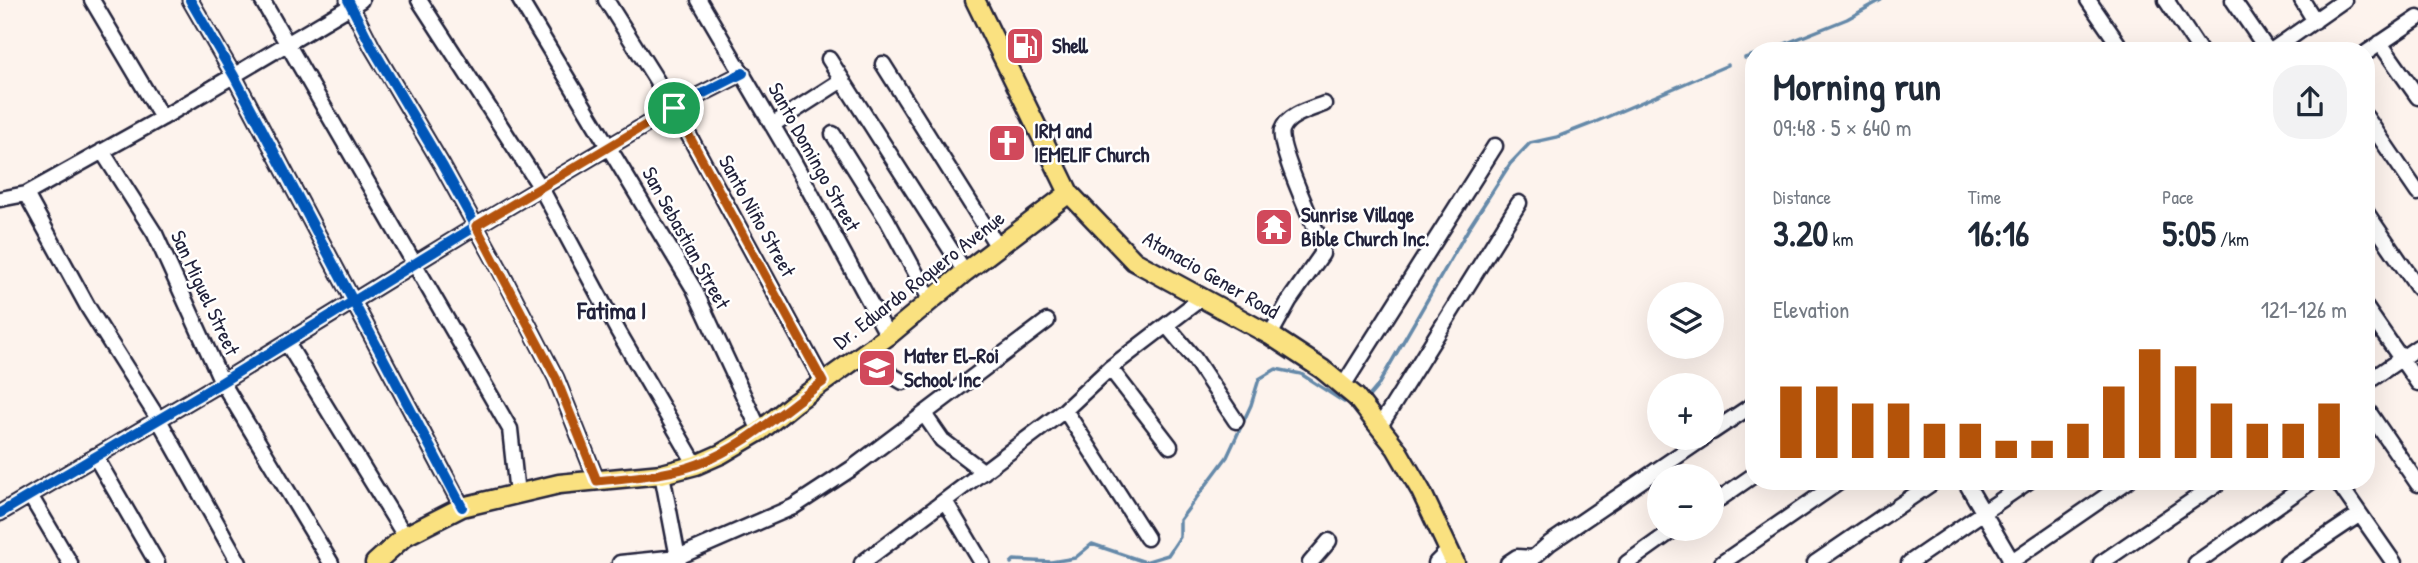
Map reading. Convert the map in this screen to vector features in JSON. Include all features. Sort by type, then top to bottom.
[{"type":"main road","name":"Atanacio Gener Road","points":[[975,0],[1069,193],[1134,261],[1270,335],[1350,391],[1396,448],[1420,491],[1446,559]]},
{"type":"main road","name":"Dr. Eduardo Roquero Avenue","points":[[374,563],[405,536],[462,506],[559,484],[662,474],[696,465],[721,454],[760,431],[888,336],[965,272],[1069,193]]},
{"type":"street","points":[[92,0],[163,118]]},
{"type":"street","points":[[190,0],[234,76],[462,506]]},
{"type":"street","points":[[262,0],[510,429],[517,494]]},
{"type":"street","points":[[419,0],[541,188],[618,331],[696,465]]},
{"type":"street","name":"San Sebastian Street","points":[[520,0],[694,289],[760,431]]},
{"type":"street","name":"Santo Niño Street","points":[[607,0],[674,108],[823,382]]},
{"type":"street","name":"Santo Domingo Street","points":[[699,0],[794,162],[888,336]]},
{"type":"street","points":[[2088,0],[2117,42]]},
{"type":"street","points":[[2166,0],[2194,42]]},
{"type":"street","points":[[2233,0],[2263,42]]},
{"type":"street","points":[[2302,0],[2315,21]]},
{"type":"street","points":[[2284,42],[2344,0]]},
{"type":"street","points":[[0,199],[26,194],[163,118],[353,2],[372,47],[476,226],[556,378],[597,481]]},
{"type":"street","points":[[2375,47],[2418,18]]},
{"type":"street","points":[[2380,43],[2418,97]]},
{"type":"street","points":[[829,59],[965,272]]},
{"type":"street","points":[[883,64],[998,247]]},
{"type":"street","points":[[0,513],[31,497],[674,108],[743,73]]},
{"type":"street","points":[[772,125],[842,80]]},
{"type":"street","points":[[1270,335],[1289,301],[1322,254],[1322,245],[1288,163],[1281,141],[1282,131],[1286,123],[1298,115],[1324,104]]},
{"type":"street","points":[[2375,130],[2418,193]]},
{"type":"street","points":[[833,134],[887,220],[931,301]]},
{"type":"street","points":[[1350,391],[1495,146]]},
{"type":"street","name":"San Miguel Street","points":[[102,151],[155,233],[222,382],[331,563]]},
{"type":"street","points":[[26,194],[89,309],[159,420],[239,563]]},
{"type":"street","points":[[1380,426],[1519,203]]},
{"type":"street","points":[[2375,225],[2418,288]]},
{"type":"street","points":[[862,563],[1065,410],[1110,368],[1203,297]]},
{"type":"street","points":[[620,563],[678,560],[793,507],[851,469],[1047,321]]},
{"type":"street","points":[[2375,321],[2418,383]]},
{"type":"street","points":[[1167,326],[1194,358],[1236,421]]},
{"type":"street","points":[[287,343],[405,536]]},
{"type":"street","points":[[2375,377],[2418,347]]},
{"type":"street","points":[[859,356],[903,382]]},
{"type":"street","points":[[1110,368],[1170,446]]},
{"type":"street","points":[[1065,410],[1147,538]]},
{"type":"street","points":[[1724,424],[1745,410]]},
{"type":"street","points":[[924,415],[942,440],[984,472]]},
{"type":"street","points":[[2375,421],[2418,484]]},
{"type":"street","points":[[1507,563],[1517,557],[1534,561],[1550,543],[1686,450]]},
{"type":"street","points":[[95,456],[157,563]]},
{"type":"street","points":[[662,474],[678,560]]},
{"type":"street","points":[[1724,496],[1745,481]]},
{"type":"street","points":[[1722,563],[1828,490]]},
{"type":"street","points":[[1815,563],[1922,490]]},
{"type":"street","points":[[1970,490],[2011,562],[2115,490]]},
{"type":"street","points":[[1909,563],[2016,490]]},
{"type":"street","points":[[2101,563],[2208,490]]},
{"type":"street","points":[[2196,563],[2299,490]]},
{"type":"street","points":[[2343,490],[2390,562]]},
{"type":"street","points":[[31,497],[70,563]]},
{"type":"street","points":[[945,501],[982,563]]},
{"type":"street","points":[[2287,563],[2360,514]]},
{"type":"street","points":[[1310,563],[1329,541]]},
{"type":"street","points":[[1627,563],[1658,541]]},
{"type":"waterway","points":[[1790,42],[1847,19],[1881,0]]},
{"type":"waterway","points":[[1366,400],[1377,387],[1470,226],[1510,164],[1530,143],[1557,137],[1593,123],[1728,65]]},
{"type":"waterway","points":[[1011,563],[1014,560],[1051,562],[1075,558],[1092,544],[1145,562],[1168,555],[1180,537],[1180,520],[1227,457],[1251,405],[1259,379],[1276,369],[1301,374],[1344,402]]},
{"type":"cycle path","points":[[190,0],[234,76],[462,507]]},
{"type":"cycle path","points":[[348,0],[372,47],[499,268],[556,378],[597,481]]},
{"type":"cycle path","points":[[0,513],[674,108],[743,73]]},
{"type":"place","name":"Shell","points":[[1025,46]]},
{"type":"place","name":"IRM and IEMELIF Church","points":[[1007,143]]},
{"type":"place","name":"Sunrise Village Bible Church Inc.","points":[[1274,227]]},
{"type":"place","name":"Mater El-Roi School Inc","points":[[877,368]]},
{"type":"district","name":"Fatima I","points":[[612,311]]},
{"type":"route","points":[[674,108],[823,382],[760,431],[696,465],[662,474],[597,481],[556,378],[476,226],[611,148],[674,108]]}]
